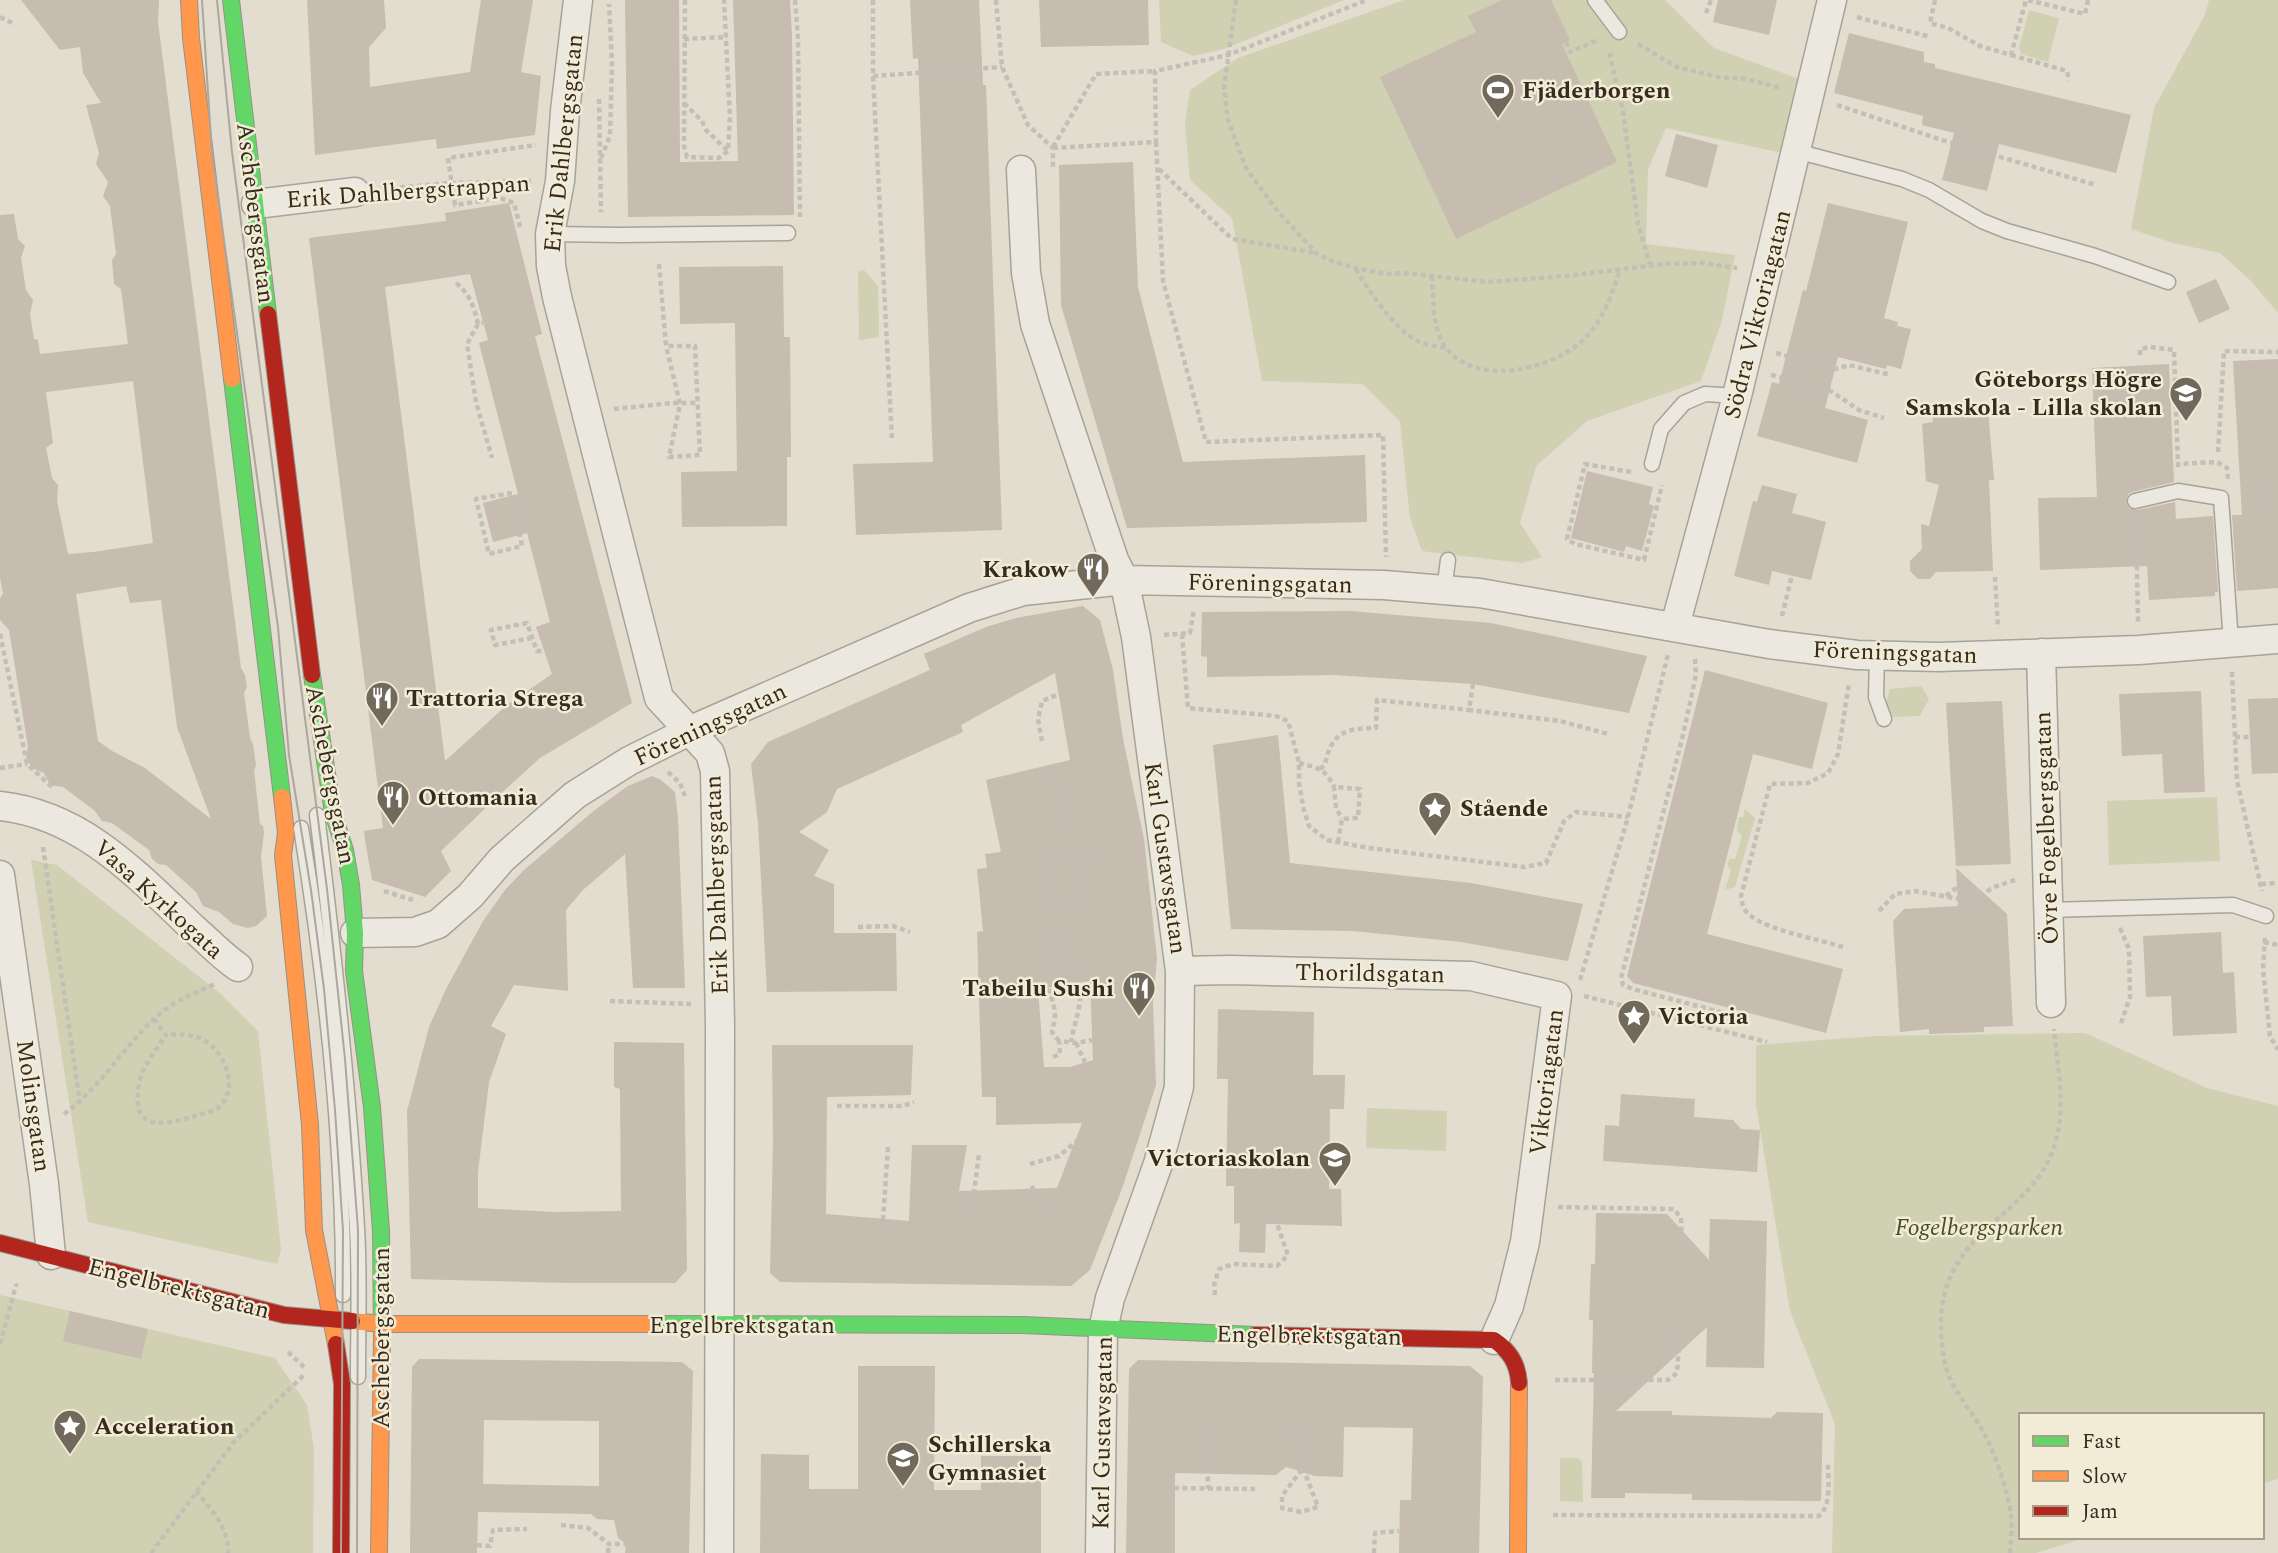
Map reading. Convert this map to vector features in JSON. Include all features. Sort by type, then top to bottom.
[{"type":"street","name":"Aschebergsgatan","points":[[189,0],[197,92],[286,833],[283,855],[310,1125],[314,1230],[345,1321],[341,1553]]},
{"type":"street","name":"Aschebergsgatan","points":[[231,0],[316,709],[333,813],[345,850],[351,885],[355,933],[354,971],[373,1121],[381,1231],[379,1553]]},
{"type":"street","name":"Erik Dahlbergsgatan","points":[[578,0],[560,181],[550,234],[556,297],[659,698],[710,753],[715,771],[720,1012],[719,1553]]},
{"type":"street","name":"Södra Viktoriagatan","points":[[1675,626],[1737,397],[1808,95],[1840,7]]},
{"type":"street","name":"Karl Gustavsgatan","points":[[1021,170],[1026,274],[1035,324],[1114,560],[1124,580],[1136,637],[1180,971],[1179,1087],[1158,1164],[1110,1298],[1103,1330],[1100,1553]]},
{"type":"street","name":"Erik Dahlbergstrappan","points":[[256,204],[355,192]]},
{"type":"street","name":"Föreningsgatan","points":[[355,933],[415,932],[438,924],[470,896],[502,859],[575,795],[629,761],[691,730],[969,608],[1023,591],[1124,580],[1384,584],[1480,593],[1769,644],[1857,655],[1938,657],[2139,650],[2278,639]]},
{"type":"street","name":"Övre Fogelbergsgatan","points":[[2041,653],[2051,1003]]},
{"type":"street","name":"Vasa Kyrkogata","points":[[0,806],[22,808],[89,836],[138,876],[228,975]]},
{"type":"street","name":"Molinsgatan","points":[[0,875],[46,1197],[51,1255]]},
{"type":"street","name":"Thorildsgatan","points":[[1180,971],[1471,976],[1567,995]]},
{"type":"street","name":"Viktoriagatan","points":[[1494,1340],[1509,1306],[1525,1242],[1567,995]]},
{"type":"street","name":"Engelbrektsgatan","points":[[0,1243],[284,1314],[382,1324],[1022,1325],[1103,1330],[1494,1340]]},
{"type":"street","points":[[1494,1340],[1507,1349],[1518,1369],[1518,1553]]},
{"type":"lane","points":[[202,0],[212,154],[268,559]]},
{"type":"lane","points":[[1595,0],[1619,33]]},
{"type":"lane","points":[[1796,151],[1902,179],[1929,190],[1982,221],[2007,231],[2095,256],[2168,282]]},
{"type":"lane","points":[[550,234],[788,233]]},
{"type":"lane","points":[[1652,464],[1661,429],[1684,403],[1705,394],[1737,397]]},
{"type":"lane","points":[[263,395],[308,744]]},
{"type":"lane","points":[[2135,501],[2178,491],[2221,498],[2231,643]]},
{"type":"lane","points":[[1444,590],[1448,560]]},
{"type":"lane","points":[[1877,655],[1876,697],[1884,719]]},
{"type":"lane","points":[[281,665],[289,755],[324,989],[343,1231],[345,1321],[358,1396]]},
{"type":"lane","points":[[314,797],[345,1059],[358,1230],[345,1321]]},
{"type":"lane","points":[[2047,910],[2233,905],[2266,916]]},
{"type":"path","points":[[684,0],[684,146],[687,157],[719,158],[728,151],[730,117],[724,0]]},
{"type":"path","points":[[788,233],[799,227],[800,214],[795,0]]},
{"type":"path","points":[[873,0],[873,76],[892,440]]},
{"type":"path","points":[[1236,0],[1224,87],[1228,120],[1245,168],[1275,208],[1317,254]]},
{"type":"path","points":[[1156,142],[1053,148],[1096,74],[1155,71],[1228,55],[1353,3],[1367,0]]},
{"type":"path","points":[[1706,13],[1711,0]]},
{"type":"path","points":[[1935,0],[1930,23],[1948,28],[1980,46],[2067,71],[2069,80]]},
{"type":"path","points":[[2011,55],[2027,0],[2085,14],[2088,0]]},
{"type":"path","points":[[1840,7],[1930,37]]},
{"type":"path","points":[[599,162],[610,136],[610,12]]},
{"type":"path","points":[[0,17],[14,24]]},
{"type":"path","points":[[1566,42],[1570,52],[1619,33]]},
{"type":"path","points":[[1619,33],[1677,67],[1718,77],[1746,79],[1808,95],[1942,140],[2096,185]]},
{"type":"path","points":[[1619,33],[1610,56],[1623,111],[1638,224],[1650,265]]},
{"type":"path","points":[[684,38],[727,37]]},
{"type":"path","points":[[728,49],[736,49]]},
{"type":"path","points":[[873,76],[1002,67]]},
{"type":"path","points":[[1155,71],[1163,281],[1206,442],[1383,435],[1385,527]]},
{"type":"path","points":[[598,93],[602,234]]},
{"type":"path","points":[[684,103],[728,151]]},
{"type":"path","points":[[520,228],[514,203],[500,198],[455,205],[448,158],[538,144],[540,135]]},
{"type":"path","points":[[1158,167],[1231,239],[1317,254],[1355,268],[1386,274],[1488,282],[1566,276],[1650,265],[1703,263],[1730,266],[1765,276]]},
{"type":"path","name":"Erik Dahlbergstrappan","points":[[355,192],[451,183],[560,181]]},
{"type":"path","points":[[659,264],[666,346],[680,404],[669,457],[700,455],[695,346],[666,346]]},
{"type":"path","points":[[1355,268],[1368,291],[1417,341],[1446,348]]},
{"type":"path","points":[[1432,276],[1438,332],[1446,348],[1459,361],[1485,370],[1513,371],[1567,354],[1588,336],[1603,312],[1620,269]]},
{"type":"path","points":[[456,283],[464,289],[473,303],[480,323],[467,344],[476,401],[492,458]]},
{"type":"path","points":[[2140,355],[2140,349],[2150,347],[2174,350],[2178,464]]},
{"type":"path","points":[[1765,350],[1836,369],[1849,365],[1891,375]]},
{"type":"path","points":[[2218,452],[2224,351],[2278,352]]},
{"type":"path","points":[[1760,372],[1829,390],[1859,410],[1884,418]]},
{"type":"path","points":[[634,406],[698,403]]},
{"type":"path","points":[[1639,474],[1585,464],[1567,539],[1575,544],[1644,561],[1666,467],[1652,464]]},
{"type":"path","points":[[2268,489],[2270,513]]},
{"type":"path","points":[[512,493],[518,506],[522,546],[489,554],[476,499],[512,493]]},
{"type":"path","points":[[2126,625],[2138,624],[2135,501]]},
{"type":"path","points":[[1780,624],[1791,575]]},
{"type":"path","points":[[1995,577],[1997,624]]},
{"type":"path","points":[[532,638],[495,645],[491,630],[527,622],[537,652],[544,651]]},
{"type":"path","name":"Viktoriagatan","points":[[1567,995],[1628,817],[1675,626]]},
{"type":"path","points":[[0,634],[27,764],[61,794]]},
{"type":"path","points":[[1182,634],[1188,708],[1276,716],[1288,721],[1299,762],[1299,784],[1309,826],[1328,840],[1524,867],[1546,863],[1564,821],[1576,811],[1628,817]]},
{"type":"path","points":[[2231,643],[2237,781],[2266,916]]},
{"type":"path","points":[[1695,654],[1696,675],[1683,735],[1621,978],[1623,985],[1633,989],[1743,1018]]},
{"type":"path","points":[[1843,947],[1766,924],[1750,915],[1742,906],[1741,897],[1770,783],[1808,783],[1828,773],[1838,754],[1850,679]]},
{"type":"path","points":[[1469,710],[1473,684]]},
{"type":"path","points":[[1042,741],[1038,719],[1042,701],[1059,694]]},
{"type":"path","points":[[1320,769],[1325,765],[1334,738],[1354,728],[1376,728],[1377,699],[1560,721],[1608,734]]},
{"type":"path","points":[[2235,737],[2250,737]]},
{"type":"path","points":[[1299,762],[1328,774],[1334,787],[1336,808],[1342,819],[1338,842]]},
{"type":"path","points":[[0,768],[27,764]]},
{"type":"path","points":[[1048,769],[1059,794],[1058,810],[1063,835]]},
{"type":"path","points":[[1059,794],[1076,787]]},
{"type":"path","points":[[1334,787],[1360,789],[1358,818],[1342,819]]},
{"type":"path","points":[[41,836],[80,1103]]},
{"type":"path","points":[[1077,853],[1086,908],[1057,911],[1050,856],[1091,850]]},
{"type":"path","points":[[1879,911],[1895,894],[1915,891],[1970,901],[1994,887],[2029,876]]},
{"type":"path","points":[[2261,884],[2278,883]]},
{"type":"path","points":[[1946,896],[1957,886],[1968,885],[1976,888],[1981,896]]},
{"type":"path","points":[[377,889],[416,901]]},
{"type":"path","points":[[2115,907],[2129,949],[2130,997],[2120,1027]]},
{"type":"path","points":[[858,927],[893,926],[910,932]]},
{"type":"path","points":[[1067,968],[1065,953],[1070,948],[1068,939],[1058,937],[1049,942],[1049,954],[1054,964],[1067,968],[1076,977],[1081,988],[1073,1042],[1085,1062]]},
{"type":"path","points":[[2278,945],[2264,942],[2263,969],[2270,1036],[2278,1050]]},
{"type":"path","points":[[1052,1057],[1060,1054],[1059,1041],[1052,1032],[1055,1013],[1047,981],[1054,964]]},
{"type":"path","points":[[64,1114],[80,1103],[154,1019],[174,1003],[228,975]]},
{"type":"path","points":[[1567,995],[1767,1042]]},
{"type":"path","points":[[610,1001],[685,1003]]},
{"type":"path","points":[[2011,1553],[2011,1515],[1994,1453],[1950,1380],[1943,1350],[1941,1322],[1945,1291],[1959,1257],[2036,1182],[2057,1140],[2061,1105],[2051,1003]]},
{"type":"path","points":[[154,1019],[166,1035]]},
{"type":"path","points":[[184,1033],[199,1037],[213,1046],[223,1060],[228,1072],[227,1096],[217,1109],[167,1124],[146,1120],[141,1114],[137,1098],[139,1084],[146,1063],[166,1035],[184,1033]]},
{"type":"path","points":[[1059,1041],[1092,1040]]},
{"type":"path","points":[[837,1106],[903,1106],[914,1102]]},
{"type":"path","points":[[1030,1164],[1059,1156],[1077,1141]]},
{"type":"path","points":[[883,1220],[888,1147]]},
{"type":"path","points":[[974,1210],[979,1154]]},
{"type":"path","points":[[1032,1186],[1037,1202],[1053,1206]]},
{"type":"path","points":[[1556,1207],[1674,1209],[1681,1218],[1682,1251]]},
{"type":"path","points":[[1215,1294],[1214,1285],[1220,1269],[1233,1264],[1277,1266],[1288,1255],[1277,1224]]},
{"type":"path","points":[[0,1344],[16,1284],[8,1283]]},
{"type":"path","points":[[1555,1380],[1668,1380],[1677,1373],[1680,1333]]},
{"type":"path","points":[[151,1553],[234,1442],[308,1371]]},
{"type":"path","points":[[1296,1426],[1303,1468],[1318,1507],[1301,1512],[1282,1508],[1282,1496],[1303,1468]]},
{"type":"path","points":[[1206,1434],[1208,1489]]},
{"type":"path","points":[[1553,1516],[1819,1516],[1827,1503],[1828,1464]]},
{"type":"path","points":[[1174,1488],[1255,1489]]},
{"type":"path","points":[[196,1491],[218,1519],[225,1535],[228,1553]]},
{"type":"path","points":[[561,1525],[588,1528],[609,1544],[625,1544]]},
{"type":"path","points":[[477,1545],[490,1550],[493,1530],[527,1529]]},
{"type":"path","points":[[1374,1553],[1376,1533],[1399,1531]]},
{"type":"path","points":[[608,1553],[609,1544]]},
{"type":"green space","points":[[1159,0],[1344,0],[1224,49],[1193,56],[1161,42]]},
{"type":"green space","points":[[1404,0],[1665,0],[1714,48],[1805,81],[1787,154],[1666,128],[1648,169],[1646,244],[1735,255],[1722,320],[1701,381],[1587,421],[1536,466],[1520,523],[1542,557],[1522,563],[1422,551],[1410,518],[1400,422],[1363,384],[1262,381],[1232,218],[1190,180],[1185,124],[1190,90],[1238,58]]},
{"type":"green space","points":[[2209,0],[2278,0],[2278,313],[2250,280],[2220,253],[2173,243],[2131,229],[2154,108],[2205,15]]},
{"type":"green space","points":[[2029,10],[2059,18],[2048,62],[2021,54],[2019,48]]},
{"type":"green space","points":[[864,270],[878,286],[879,337],[859,340],[858,272]]},
{"type":"green space","points":[[1921,686],[1929,699],[1920,716],[1892,717],[1886,704],[1890,689]]},
{"type":"green space","points":[[2217,797],[2220,861],[2109,865],[2107,801]]},
{"type":"green space","points":[[1745,809],[1755,818],[1735,887],[1725,890],[1731,871],[1727,864],[1730,859],[1735,859],[1742,836],[1737,831],[1739,817],[1743,817]]},
{"type":"green space","points":[[31,860],[57,865],[221,994],[258,1031],[281,1250],[277,1264],[88,1222]]},
{"type":"green space","name":"Fogelbergsparken","points":[[2085,1033],[2207,1088],[2278,1106],[2278,1479],[2264,1483],[2264,1413],[2019,1413],[2019,1539],[2081,1539],[2036,1553],[1832,1553],[1835,1424],[1790,1311],[1756,1105],[1756,1045],[1875,1036]]},
{"type":"green space","points":[[1367,1108],[1447,1111],[1446,1151],[1366,1148]]},
{"type":"green space","points":[[0,1295],[275,1358],[307,1405],[314,1449],[313,1553],[0,1553]]},
{"type":"green space","points":[[1560,1458],[1578,1458],[1582,1462],[1583,1502],[1560,1501]]},
{"type":"building","points":[[21,0],[159,0],[158,22],[241,668],[247,687],[244,693],[256,766],[254,770],[260,824],[264,833],[261,857],[267,916],[256,926],[248,928],[233,924],[219,912],[203,906],[196,892],[166,865],[158,864],[152,859],[149,850],[112,823],[102,821],[95,811],[63,787],[50,785],[44,773],[32,768],[26,757],[28,747],[9,630],[0,620],[0,598],[3,594],[0,577],[0,215],[14,214],[18,239],[25,246],[21,258],[26,290],[33,300],[30,314],[34,339],[38,340],[40,354],[128,344],[121,289],[114,284],[112,260],[116,254],[110,206],[103,196],[108,182],[96,164],[99,153],[86,105],[101,103],[83,73],[80,47],[60,50]],"holes":[[[133,381],[153,543],[68,554],[57,501],[58,485],[52,478],[46,448],[53,443],[46,392]],[[126,586],[130,603],[161,600],[177,727],[211,819],[145,768],[98,741],[76,594]]]},
{"type":"building","points":[[307,0],[384,0],[386,28],[369,47],[370,87],[470,72],[481,0],[533,0],[521,72],[541,76],[535,135],[437,149],[436,139],[315,155]]},
{"type":"building","points":[[625,0],[679,0],[680,162],[738,161],[733,0],[790,0],[794,215],[628,217]]},
{"type":"building","points":[[910,0],[979,0],[983,85],[986,85],[1002,530],[856,535],[853,464],[933,462],[918,58],[913,59]]},
{"type":"building","points":[[1039,0],[1148,0],[1149,45],[1041,47]]},
{"type":"building","name":"Fjäderborgen","points":[[1502,0],[1551,0],[1570,40],[1562,44],[1617,162],[1456,239],[1380,77],[1476,32],[1468,16]]},
{"type":"building","points":[[1718,0],[1777,0],[1769,35],[1713,22]]},
{"type":"building","points":[[1849,33],[1924,52],[1924,62],[1935,64],[1935,68],[2131,115],[2116,173],[1999,144],[1987,191],[1942,180],[1954,133],[1922,125],[1923,116],[1834,93]]},
{"type":"building","points":[[1676,134],[1718,145],[1707,188],[1665,176]]},
{"type":"building","points":[[1133,162],[1138,287],[1183,462],[1365,455],[1367,522],[1127,528],[1061,305],[1059,165]]},
{"type":"building","points":[[509,203],[542,334],[535,336],[632,703],[540,758],[497,797],[441,851],[451,871],[425,897],[372,880],[364,831],[383,828],[309,238],[446,221],[445,213]],"holes":[[[470,274],[488,340],[479,343],[518,494],[483,503],[493,542],[527,533],[550,622],[536,627],[552,674],[507,705],[445,761],[385,287]]]},
{"type":"building","points":[[1828,203],[1908,222],[1884,318],[1898,322],[1897,326],[1911,329],[1901,369],[1887,365],[1886,369],[1838,357],[1825,408],[1868,420],[1857,463],[1757,436],[1772,382],[1779,384]]},
{"type":"building","points":[[783,266],[784,337],[790,337],[791,457],[787,457],[787,526],[682,527],[681,472],[737,471],[735,323],[680,324],[679,267]]},
{"type":"building","points":[[2216,279],[2230,309],[2199,323],[2186,292]]},
{"type":"building","points":[[2278,359],[2278,588],[2237,591],[2232,515],[2242,515],[2233,361]]},
{"type":"building","points":[[2169,364],[2174,482],[2132,492],[2128,494],[2126,502],[2129,508],[2137,510],[2175,502],[2176,519],[2213,516],[2218,592],[2215,592],[2215,596],[2149,600],[2147,566],[2040,570],[2038,498],[2097,497],[2092,368]]},
{"type":"building","points":[[1988,409],[1994,480],[1989,480],[1993,571],[1936,572],[1930,579],[1918,579],[1910,571],[1910,561],[1922,549],[1921,524],[1929,526],[1939,485],[1926,481],[1922,424],[1933,422],[1932,411]]},
{"type":"building","points":[[1587,471],[1653,487],[1649,504],[1654,506],[1642,551],[1626,546],[1624,552],[1571,538]]},
{"type":"building","points":[[1762,485],[1797,494],[1792,513],[1826,522],[1811,580],[1772,571],[1769,585],[1734,576],[1753,501],[1757,502]]},
{"type":"building","points":[[1083,606],[1100,620],[1113,670],[1123,739],[1144,839],[1157,958],[1153,1003],[1156,1085],[1123,1186],[1090,1270],[1071,1286],[780,1282],[770,1273],[772,1045],[913,1045],[911,1095],[827,1097],[826,1214],[909,1221],[912,1145],[967,1145],[959,1191],[1057,1188],[1082,1123],[996,1125],[996,1097],[982,1097],[977,932],[983,931],[977,869],[987,868],[985,854],[1001,852],[986,780],[1070,760],[1055,673],[961,725],[963,732],[837,789],[827,812],[799,832],[829,850],[814,876],[834,884],[834,933],[896,933],[897,991],[767,992],[758,823],[751,764],[768,742],[930,670],[924,654],[986,627],[1016,618]],"holes":[[[1090,981],[1093,1060],[1070,1067],[1044,1067],[1038,989]]]},
{"type":"building","points":[[1350,611],[1491,623],[1647,656],[1629,713],[1473,684],[1335,675],[1207,677],[1207,657],[1201,656],[1202,612]]},
{"type":"building","points":[[1705,670],[1828,703],[1812,769],[1753,754],[1707,934],[1843,969],[1826,1033],[1633,983],[1627,976]]},
{"type":"building","points":[[2201,691],[2205,792],[2164,793],[2162,754],[2122,756],[2119,694]]},
{"type":"building","points":[[2278,698],[2278,773],[2252,774],[2248,699]]},
{"type":"building","points":[[2002,701],[2011,864],[1956,866],[1946,703]]},
{"type":"building","points":[[1278,735],[1290,863],[1471,883],[1583,904],[1568,961],[1461,942],[1353,931],[1231,929],[1213,745]]},
{"type":"building","points":[[652,776],[675,792],[685,988],[633,988],[625,854],[583,890],[566,910],[568,991],[514,985],[491,1026],[506,1034],[489,1082],[478,1172],[478,1208],[554,1212],[621,1211],[620,1089],[614,1087],[614,1042],[684,1043],[687,1270],[675,1283],[411,1279],[407,1111],[429,1027],[447,987],[483,921],[505,890],[524,870],[596,809],[628,786]]},
{"type":"building","points":[[1956,868],[2007,914],[2013,1026],[1984,1027],[1984,1032],[1929,1034],[1929,1029],[1900,1032],[1893,921],[1904,909],[1958,906]]},
{"type":"building","points":[[2221,932],[2223,973],[2234,972],[2237,1033],[2173,1036],[2171,996],[2146,997],[2143,936]]},
{"type":"building","points":[[1218,1009],[1314,1012],[1313,1075],[1345,1075],[1344,1109],[1330,1109],[1329,1189],[1341,1189],[1342,1226],[1266,1224],[1265,1253],[1239,1252],[1240,1223],[1234,1224],[1234,1186],[1226,1186],[1228,1079],[1217,1079]]},
{"type":"building","points":[[1621,1094],[1695,1099],[1694,1117],[1733,1120],[1741,1129],[1760,1130],[1757,1172],[1603,1161],[1605,1125],[1619,1126]]},
{"type":"building","points":[[1596,1213],[1667,1214],[1709,1260],[1710,1219],[1767,1221],[1764,1368],[1706,1367],[1707,1327],[1616,1411],[1672,1411],[1672,1415],[1771,1418],[1777,1412],[1823,1413],[1821,1501],[1692,1500],[1692,1494],[1625,1493],[1625,1498],[1591,1498],[1594,1373],[1593,1320],[1589,1320],[1591,1264],[1595,1264]]},
{"type":"building","points":[[70,1311],[148,1329],[141,1359],[63,1341]]},
{"type":"building","points":[[419,1359],[682,1362],[693,1371],[689,1553],[625,1553],[626,1544],[618,1538],[614,1520],[597,1519],[591,1514],[478,1512],[477,1553],[410,1553],[412,1367]],"holes":[[[484,1420],[599,1421],[599,1486],[483,1484]]]},
{"type":"building","points":[[1138,1360],[1470,1366],[1483,1377],[1479,1553],[1399,1553],[1400,1500],[1411,1500],[1413,1428],[1344,1427],[1343,1477],[1315,1476],[1286,1467],[1276,1475],[1175,1473],[1175,1553],[1126,1553],[1129,1369]]},
{"type":"building","points":[[858,1366],[935,1366],[934,1490],[981,1490],[981,1456],[1041,1456],[1041,1553],[760,1553],[761,1454],[809,1455],[809,1489],[858,1489]]},
{"type":"tram line","points":[[202,0],[212,154],[278,627],[289,755],[324,989],[335,1110],[343,1231],[341,1553]]},
{"type":"tram line","points":[[217,0],[232,152],[327,889],[345,1059],[358,1230],[357,1553]]},
{"type":"traffic: fast","points":[[231,0],[268,314]]},
{"type":"traffic: fast","points":[[232,379],[282,797]]},
{"type":"traffic: fast","points":[[312,675],[333,813],[345,850],[351,885],[355,933],[354,971],[372,1107],[381,1231],[382,1335]]},
{"type":"traffic: fast","points":[[648,1324],[1022,1325],[1255,1335]]},
{"type":"traffic: slow","points":[[189,0],[191,38],[232,379]]},
{"type":"traffic: slow","points":[[282,797],[286,833],[283,855],[310,1125],[314,1230],[336,1344]]},
{"type":"traffic: slow","points":[[352,1321],[382,1324],[648,1324]]},
{"type":"traffic: slow","points":[[379,1553],[382,1335]]},
{"type":"traffic: slow","points":[[1518,1553],[1519,1383]]},
{"type":"traffic: jam","points":[[268,314],[312,675]]},
{"type":"traffic: jam","points":[[0,1243],[284,1315],[352,1321]]},
{"type":"traffic: jam","points":[[1255,1335],[1494,1340],[1512,1358],[1519,1383]]},
{"type":"traffic: jam","points":[[336,1344],[342,1384],[341,1553]]},
{"type":"place","name":"Fjäderborgen","points":[[1498,120]]},
{"type":"place","name":"Göteborgs Högre Samskola - Lilla skolan","points":[[2186,423]]},
{"type":"place","name":"Krakow","points":[[1093,599]]},
{"type":"place","name":"Trattoria Strega","points":[[382,728]]},
{"type":"place","name":"Ottomania","points":[[393,827]]},
{"type":"place","name":"Stående","points":[[1435,838]]},
{"type":"place","name":"Tabeilu Sushi","points":[[1139,1018]]},
{"type":"place","name":"Victoria","points":[[1634,1046]]},
{"type":"place","name":"Victoriaskolan","points":[[1335,1188]]},
{"type":"place","name":"Acceleration","points":[[70,1456]]},
{"type":"place","name":"Schillerska Gymnasiet","points":[[903,1488]]}]
